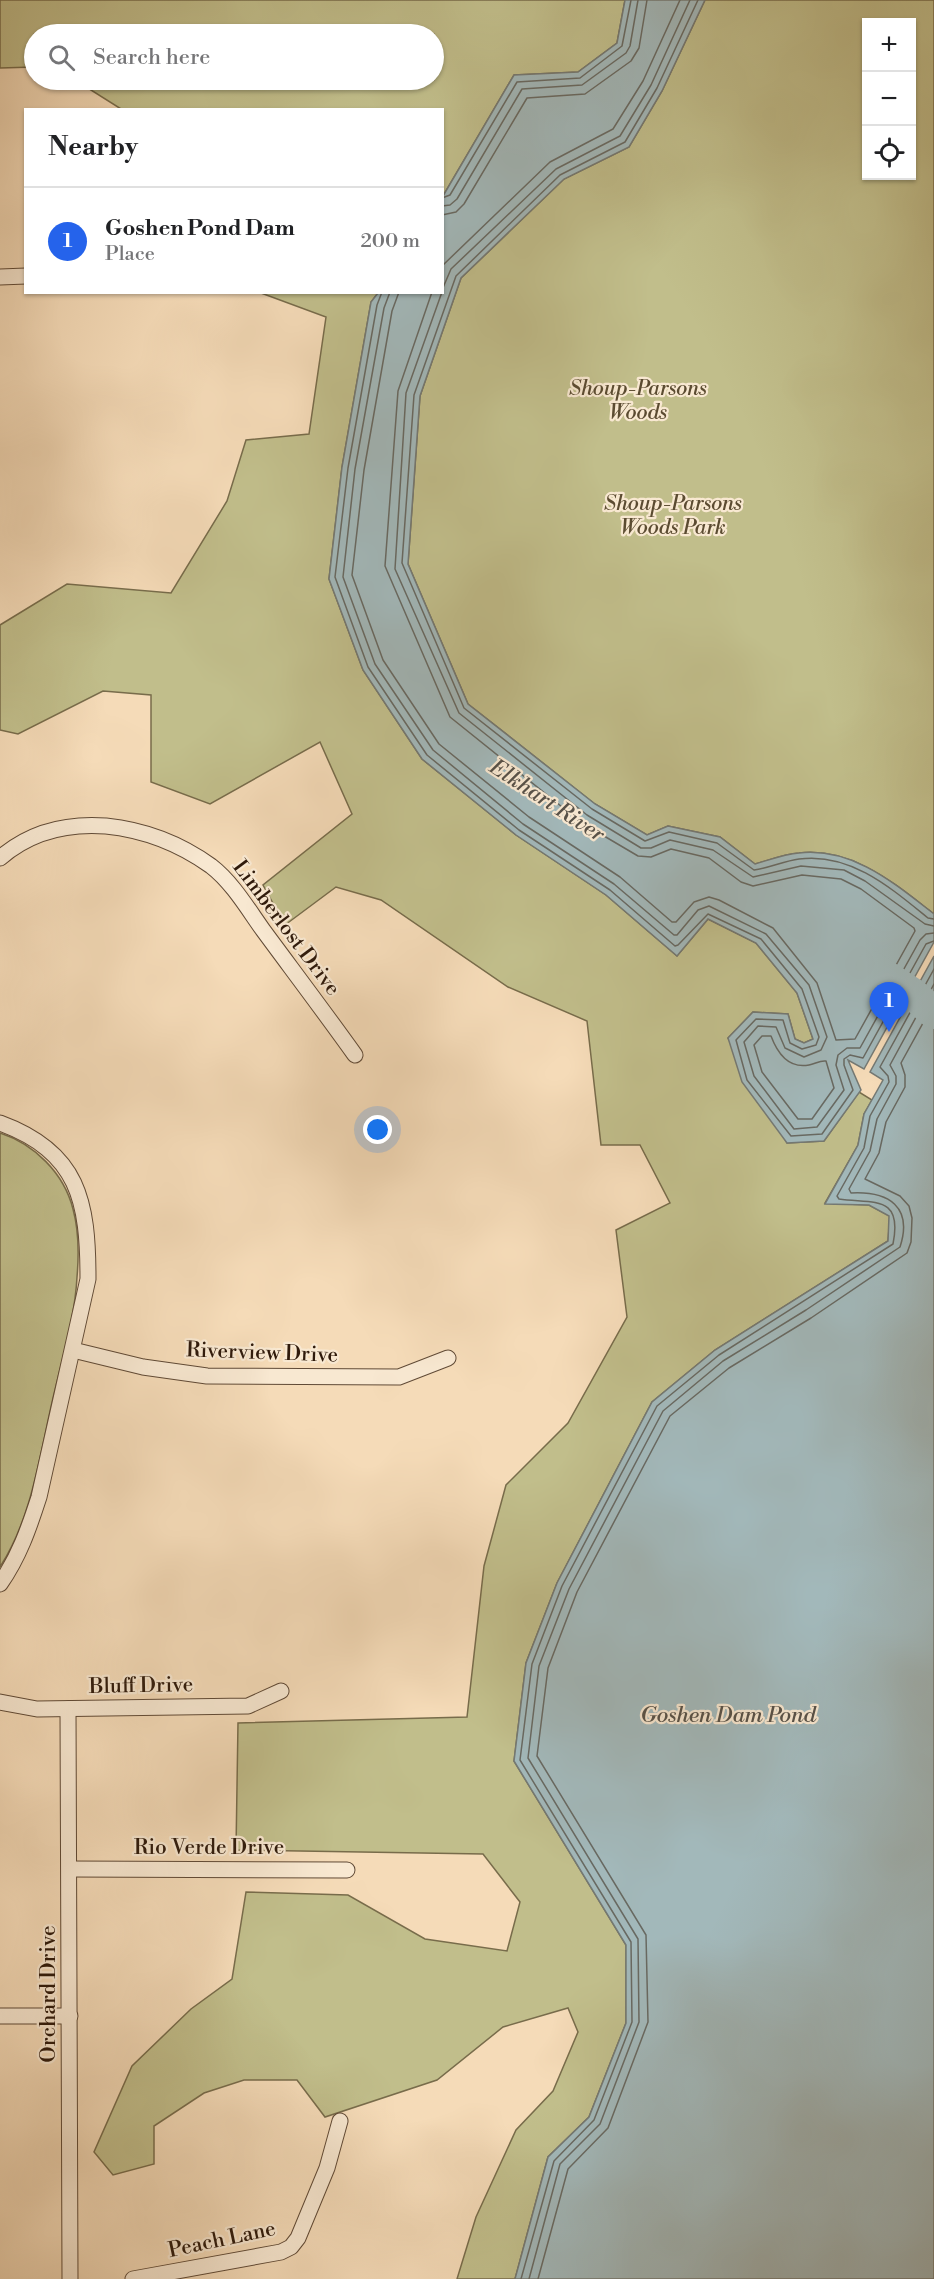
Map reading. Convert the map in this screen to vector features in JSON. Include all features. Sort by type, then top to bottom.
[{"type":"street","points":[[0,277],[24,276]]},
{"type":"street","name":"Limberlost Drive","points":[[0,858],[17,843],[49,830],[84,824],[124,828],[157,836],[184,848],[213,868],[239,898],[356,1055]]},
{"type":"street","points":[[0,1123],[24,1132],[44,1144],[58,1158],[74,1183],[83,1209],[88,1244],[88,1279],[74,1350],[32,1520],[13,1564],[0,1584]]},
{"type":"street","name":"Riverview Drive","points":[[74,1350],[143,1367],[207,1376],[399,1377],[448,1358]]},
{"type":"street","name":"Bluff Drive","points":[[0,1702],[37,1708],[248,1706],[281,1690]]},
{"type":"street","name":"Orchard Drive","points":[[68,1708],[70,2279]]},
{"type":"street","name":"Rio Verde Drive","points":[[70,1869],[347,1870]]},
{"type":"street","points":[[0,2016],[70,2016]]},
{"type":"street","name":"Peach Lane","points":[[134,2279],[281,2252],[291,2247],[298,2238],[327,2168],[340,2121]]},
{"type":"green space","points":[[0,0],[625,0],[617,43],[578,72],[514,75],[444,194],[444,108],[119,108],[91,90],[444,90],[444,24],[24,24],[24,67],[0,68]]},
{"type":"green space","name":"Shoup-Parsons Woods Park","points":[[705,0],[934,0],[934,914],[872,870],[837,856],[799,853],[755,864],[720,837],[668,826],[647,835],[595,804],[468,704],[408,564],[420,396],[461,278],[564,179],[629,147],[662,91]]},
{"type":"green space","points":[[264,294],[377,294],[371,302],[342,467],[329,579],[363,670],[422,759],[516,835],[606,895],[677,956],[708,919],[756,943],[797,993],[813,1039],[804,1043],[795,1039],[788,1014],[753,1012],[728,1038],[787,1143],[824,1141],[859,1092],[872,1100],[864,1114],[858,1145],[825,1203],[869,1205],[890,1216],[888,1241],[715,1350],[652,1402],[557,1583],[526,1663],[514,1761],[626,1945],[626,2023],[589,2117],[548,2157],[515,2279],[457,2279],[476,2217],[516,2130],[553,2091],[578,2032],[568,2008],[503,2027],[437,2080],[325,2117],[297,2080],[244,2080],[204,2093],[154,2126],[154,2164],[113,2175],[94,2152],[132,2066],[191,2009],[232,1979],[246,1892],[348,1895],[425,1939],[507,1951],[520,1902],[483,1854],[236,1850],[238,1723],[467,1717],[484,1566],[506,1485],[568,1423],[627,1317],[616,1230],[670,1203],[640,1145],[601,1145],[587,1021],[508,987],[381,900],[336,887],[285,925],[263,885],[352,814],[320,742],[210,804],[151,782],[151,695],[103,691],[18,734],[0,730],[0,625],[67,584],[171,593],[227,501],[246,440],[309,434],[326,317]]},
{"type":"green space","points":[[0,1133],[36,1152],[63,1183],[75,1217],[78,1268],[71,1323],[34,1485],[20,1528],[0,1567]]},
{"type":"water","points":[[625,0],[705,0],[662,91],[629,147],[564,179],[461,278],[420,396],[408,564],[468,704],[595,804],[647,835],[668,826],[720,837],[755,864],[799,853],[837,856],[872,870],[934,914],[934,942],[864,1069],[848,1060],[861,1090],[824,1141],[787,1143],[742,1082],[728,1038],[753,1012],[788,1014],[795,1039],[804,1043],[813,1039],[797,993],[756,943],[708,919],[677,956],[606,895],[516,835],[422,759],[363,670],[329,579],[342,467],[371,302],[377,294],[444,294],[444,194],[514,75],[578,72],[617,43]]},
{"type":"water","name":"Goshen Dam Pond","points":[[934,956],[934,2279],[515,2279],[548,2157],[589,2117],[626,2023],[626,1945],[514,1761],[526,1663],[557,1583],[652,1402],[715,1350],[888,1241],[889,1216],[869,1205],[825,1204],[858,1145],[864,1114],[883,1080],[870,1072]]},
{"type":"waterway","name":"Elkhart River","points":[[872,967],[913,994],[934,1013]]},
{"type":"place","name":"Goshen Pond Dam","points":[[889,1032]]},
{"type":"park label","name":"Shoup-Parsons Woods","points":[[638,401]]}]
